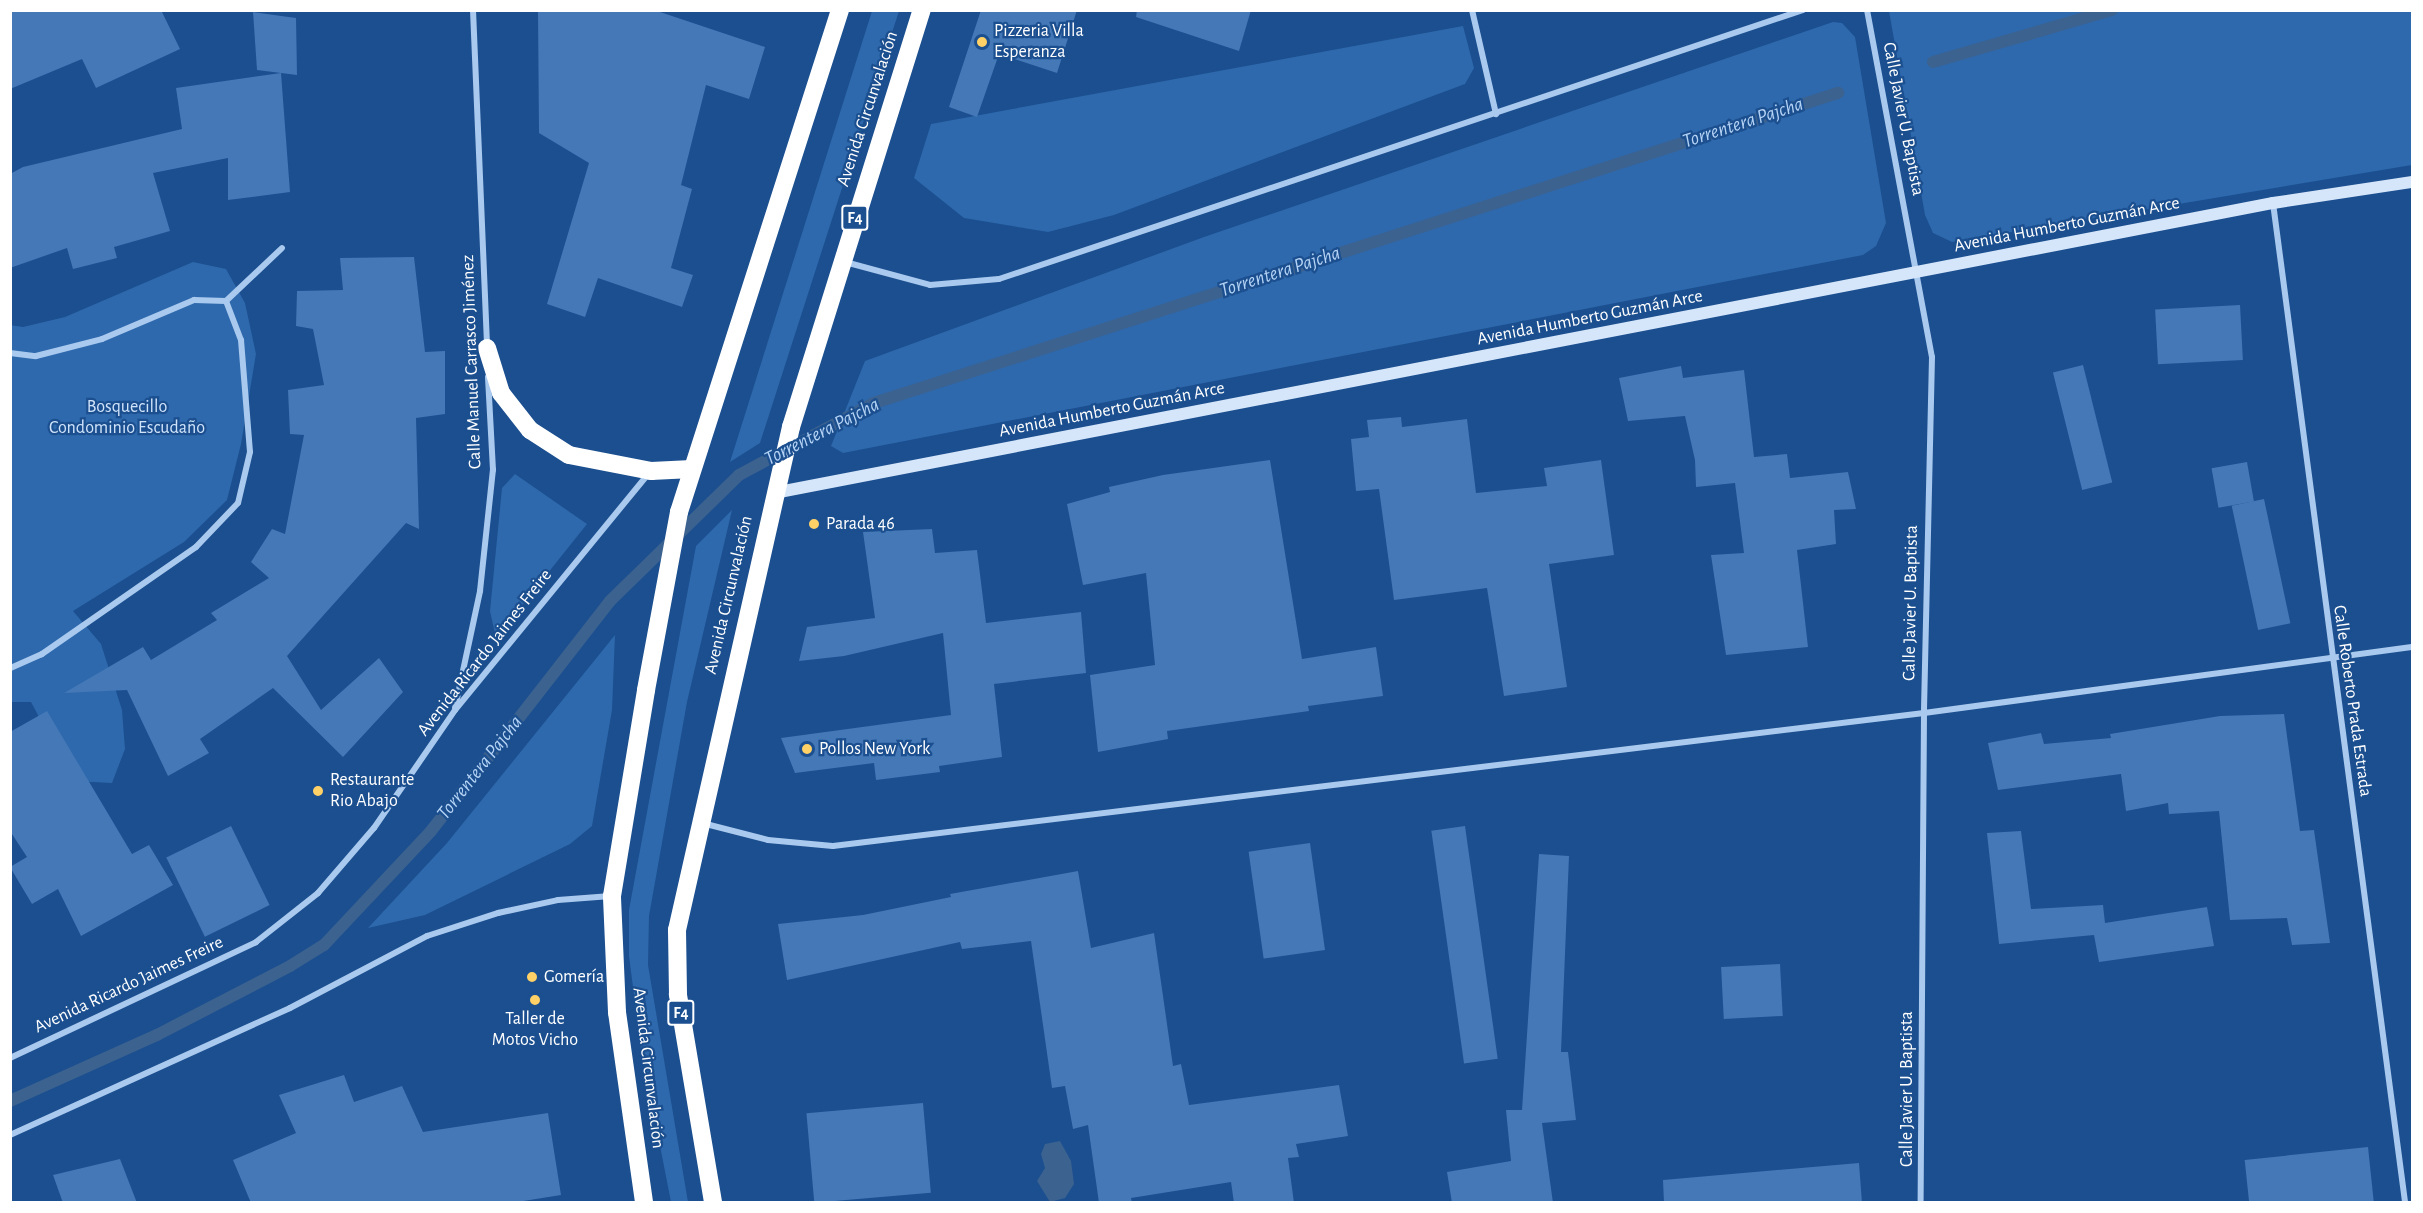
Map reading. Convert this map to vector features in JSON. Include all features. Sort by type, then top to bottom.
[{"type":"highway","points":[[487,348],[501,393],[530,430],[569,455],[651,471],[692,469],[840,10]]},
{"type":"highway","name":"Avenida Circunvalación","points":[[713,1203],[678,994],[677,930],[699,822],[791,427],[841,261],[922,10]]},
{"type":"highway","name":"Avenida Circunvalación","points":[[644,1203],[617,1012],[612,896],[664,580],[679,512],[692,469]]},
{"type":"main road","name":"Avenida Humberto Guzmán Arce","points":[[776,486],[1917,273],[2273,203],[2412,182]]},
{"type":"street","name":"Calle Manuel Carrasco Jiménez","points":[[455,710],[480,591],[493,470],[473,10]]},
{"type":"street","points":[[1472,10],[1496,114]]},
{"type":"street","points":[[841,261],[930,285],[999,279],[1803,10]]},
{"type":"street","name":"Calle Javier U. Baptista","points":[[1867,10],[1932,357],[1924,713],[1921,1203]]},
{"type":"street","name":"Calle Roberto Prada Estrada","points":[[2273,203],[2331,659],[2405,1203]]},
{"type":"street","points":[[10,353],[36,356],[102,339],[194,300],[226,301],[282,248]]},
{"type":"street","points":[[10,668],[42,654],[196,547],[238,503],[250,452],[242,340],[226,301]]},
{"type":"street","name":"Avenida Ricardo Jaimes Freire","points":[[10,1058],[255,942],[318,893],[374,828],[455,710],[651,471]]},
{"type":"street","points":[[699,822],[780,842],[833,846],[1924,713],[2412,647]]},
{"type":"street","points":[[10,1135],[290,1008],[427,936],[498,913],[558,900],[612,896]]},
{"type":"green space","points":[[872,11],[899,11],[760,443],[730,462]]},
{"type":"green space","points":[[1889,11],[2412,11],[2412,165],[1952,242],[1933,233],[1925,215]]},
{"type":"green space","points":[[1833,22],[1842,23],[1855,37],[1886,223],[1876,246],[1863,255],[843,453],[831,446],[865,361],[1204,237]]},
{"type":"green space","points":[[1463,26],[1474,68],[1465,84],[1114,215],[1048,232],[964,218],[914,178],[931,124]]},
{"type":"green space","name":"Bosquecillo Condominio Escudaño","points":[[193,262],[226,269],[245,303],[256,354],[241,444],[227,500],[184,542],[73,611],[101,644],[122,710],[125,749],[112,783],[73,781],[31,702],[11,702],[10,325],[23,327],[65,317]]},
{"type":"green space","points":[[515,474],[587,524],[496,638],[490,611],[502,488]]},
{"type":"green space","points":[[732,510],[687,702],[649,916],[648,965],[688,1202],[671,1202],[641,1049],[629,956],[629,910],[696,546]]},
{"type":"green space","points":[[615,635],[612,710],[592,826],[570,844],[425,915],[368,928],[447,843]]},
{"type":"shaded area","points":[[1060,1141],[1071,1161],[1074,1184],[1065,1198],[1050,1202],[1037,1181],[1045,1168],[1041,1154],[1045,1144]]},
{"type":"building","points":[[10,10],[161,10],[180,49],[96,88],[82,59],[10,89]]},
{"type":"building","points":[[538,10],[654,10],[765,47],[749,99],[706,85],[681,185],[692,189],[671,268],[693,275],[682,307],[598,278],[585,317],[547,304],[589,163],[539,133]]},
{"type":"building","points":[[981,10],[1077,10],[1057,73],[999,54],[977,117],[949,107]]},
{"type":"building","points":[[1137,10],[1251,10],[1239,51],[1136,17]]},
{"type":"building","points":[[253,12],[296,18],[297,75],[257,70]]},
{"type":"building","points":[[281,73],[290,192],[228,200],[228,158],[153,173],[170,231],[114,247],[117,258],[73,269],[67,248],[10,268],[10,174],[23,167],[182,129],[176,88]]},
{"type":"building","points":[[414,257],[425,352],[445,351],[445,414],[416,418],[419,529],[406,523],[287,656],[321,710],[379,658],[403,692],[343,757],[273,688],[200,739],[209,753],[168,776],[127,690],[64,693],[143,647],[151,660],[217,620],[211,613],[269,578],[251,562],[272,529],[285,534],[304,435],[290,434],[288,390],[324,385],[313,329],[296,326],[297,291],[343,290],[340,258]]},
{"type":"building","points":[[2240,305],[2243,360],[2158,364],[2155,309]]},
{"type":"building","points":[[2083,365],[2112,482],[2082,490],[2053,372]]},
{"type":"building","points":[[1681,366],[1683,378],[1744,370],[1754,457],[1787,454],[1790,478],[1848,472],[1856,509],[1834,510],[1836,544],[1797,550],[1808,647],[1726,655],[1711,555],[1744,553],[1735,483],[1696,487],[1695,460],[1685,416],[1628,421],[1619,378]]},
{"type":"building","points":[[1401,417],[1402,427],[1467,419],[1476,493],[1547,486],[1544,468],[1601,460],[1614,555],[1549,564],[1567,687],[1504,696],[1487,588],[1394,600],[1379,489],[1356,491],[1351,439],[1369,437],[1367,420]]},
{"type":"building","points":[[1270,460],[1302,659],[1376,647],[1383,696],[1308,706],[1309,711],[1167,731],[1168,739],[1098,752],[1090,675],[1155,665],[1146,573],[1083,585],[1067,504],[1110,492],[1109,487],[1163,475]]},
{"type":"building","points":[[2247,462],[2254,501],[2218,508],[2212,468]]},
{"type":"building","points":[[2264,499],[2290,623],[2258,630],[2232,506]]},
{"type":"building","points":[[932,529],[935,553],[977,550],[986,623],[1081,612],[1086,673],[994,684],[1002,757],[939,766],[940,772],[876,780],[874,763],[795,773],[781,738],[951,715],[943,633],[844,656],[799,661],[807,627],[875,618],[863,532]]},
{"type":"building","points":[[47,711],[132,854],[149,845],[173,885],[81,936],[58,889],[32,904],[10,867],[27,857],[10,831],[10,732]]},
{"type":"building","points":[[2284,714],[2300,831],[2314,830],[2330,943],[2292,945],[2287,918],[2230,920],[2219,811],[2169,814],[2168,803],[2126,811],[2121,774],[1998,790],[1988,743],[2041,733],[2044,744],[2111,738],[2110,734],[2220,716]]},
{"type":"building","points":[[231,826],[270,905],[205,937],[166,858]]},
{"type":"building","points":[[1465,826],[1498,1059],[1464,1063],[1431,831]]},
{"type":"building","points":[[2021,831],[2031,909],[2103,905],[2105,923],[2207,907],[2214,946],[2099,962],[2094,935],[1999,944],[1987,833]]},
{"type":"building","points":[[1310,843],[1325,950],[1264,959],[1249,852]]},
{"type":"building","points":[[1539,854],[1569,856],[1561,1052],[1568,1052],[1576,1120],[1542,1123],[1553,1203],[1452,1203],[1447,1172],[1511,1161],[1506,1110],[1522,1110]]},
{"type":"building","points":[[1078,871],[1091,948],[1154,933],[1173,1066],[1181,1064],[1189,1105],[1339,1085],[1348,1136],[1296,1144],[1299,1157],[1288,1158],[1294,1203],[1234,1203],[1231,1182],[1131,1198],[1132,1203],[1099,1203],[1088,1125],[1073,1129],[1065,1086],[1052,1088],[1031,941],[962,949],[960,942],[787,980],[778,924],[863,915],[951,897],[950,894]]},
{"type":"building","points":[[1780,964],[1783,1016],[1724,1019],[1721,967]]},
{"type":"building","points":[[344,1075],[354,1102],[402,1086],[423,1132],[548,1113],[561,1195],[511,1203],[251,1203],[233,1160],[296,1133],[279,1095]]},
{"type":"building","points":[[923,1103],[931,1193],[814,1202],[806,1113]]},
{"type":"building","points":[[2368,1147],[2374,1202],[2249,1202],[2245,1160]]},
{"type":"building","points":[[120,1159],[137,1203],[63,1203],[53,1175]]},
{"type":"building","points":[[1859,1163],[1862,1203],[1664,1203],[1663,1180]]},
{"type":"waterway","name":"Torrentera Pajcha","points":[[1933,62],[2112,10]]},
{"type":"waterway","name":"Torrentera Pajcha","points":[[10,1101],[157,1035],[290,966],[324,945],[431,831],[610,601],[739,475],[874,403],[1838,93]]},
{"type":"place","name":"Pizzeria Villa Esperanza","points":[[982,42]]},
{"type":"place","name":"Parada 46","points":[[814,524]]},
{"type":"place","name":"Pollos New York","points":[[807,749]]},
{"type":"place","name":"Restaurante Rio Abajo","points":[[318,791]]},
{"type":"place","name":"Gomería","points":[[532,977]]},
{"type":"place","name":"Taller de Motos Vicho","points":[[535,1000]]}]
